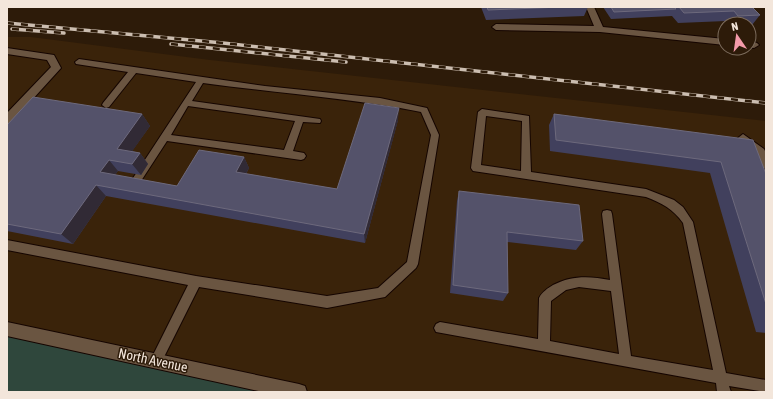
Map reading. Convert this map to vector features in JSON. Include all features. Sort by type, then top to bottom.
[{"type":"street","points":[[590,7],[600,29]]},
{"type":"street","points":[[496,27],[600,29],[717,41]]},
{"type":"street","points":[[7,51],[51,57],[56,68],[7,120]]},
{"type":"street","points":[[7,107],[30,95]]},
{"type":"street","points":[[744,138],[760,152],[766,165]]},
{"type":"street","name":"North Avenue","points":[[7,328],[299,392]]},
{"type":"lane","points":[[7,246],[196,281],[326,302],[381,293],[412,264],[436,135],[424,110],[380,101],[265,89],[79,62]]},
{"type":"lane","points":[[106,105],[134,70]]},
{"type":"lane","points":[[138,178],[201,80]]},
{"type":"lane","points":[[186,103],[317,121]]},
{"type":"lane","points":[[526,175],[526,118],[482,112],[476,168],[646,193],[663,199],[679,208],[688,222],[724,392]]},
{"type":"lane","points":[[288,154],[300,119]]},
{"type":"lane","points":[[164,137],[301,156]]},
{"type":"lane","points":[[607,214],[626,362]]},
{"type":"lane","points":[[156,361],[196,281]]},
{"type":"lane","points":[[544,347],[545,298],[554,290],[568,283],[583,281],[617,287]]},
{"type":"lane","points":[[440,328],[766,386]]},
{"type":"shaded area","points":[[7,37],[31,37],[210,60],[766,121],[766,392],[7,392]]},
{"type":"green space","points":[[7,329],[299,392],[7,392]]},
{"type":"building","points":[[487,7],[561,7],[488,10]]},
{"type":"building","points":[[611,7],[674,7],[676,9],[614,12]]},
{"type":"building","points":[[679,7],[752,7],[760,15],[738,16],[734,11],[684,13]]},
{"type":"building","points":[[33,97],[142,114],[117,149],[140,153],[132,164],[109,160],[100,172],[177,186],[199,150],[244,157],[236,172],[337,189],[365,103],[399,108],[364,234],[96,185],[61,234],[7,224],[7,125]]},
{"type":"building","points":[[554,114],[753,140],[766,174],[766,304],[721,162],[556,140]]},
{"type":"building","points":[[459,191],[579,205],[583,241],[507,232],[508,293],[453,285]]},
{"type":"railway","points":[[7,23],[223,43],[766,103]]},
{"type":"railway","points":[[12,29],[64,33]]},
{"type":"railway","points":[[171,44],[346,62]]}]
